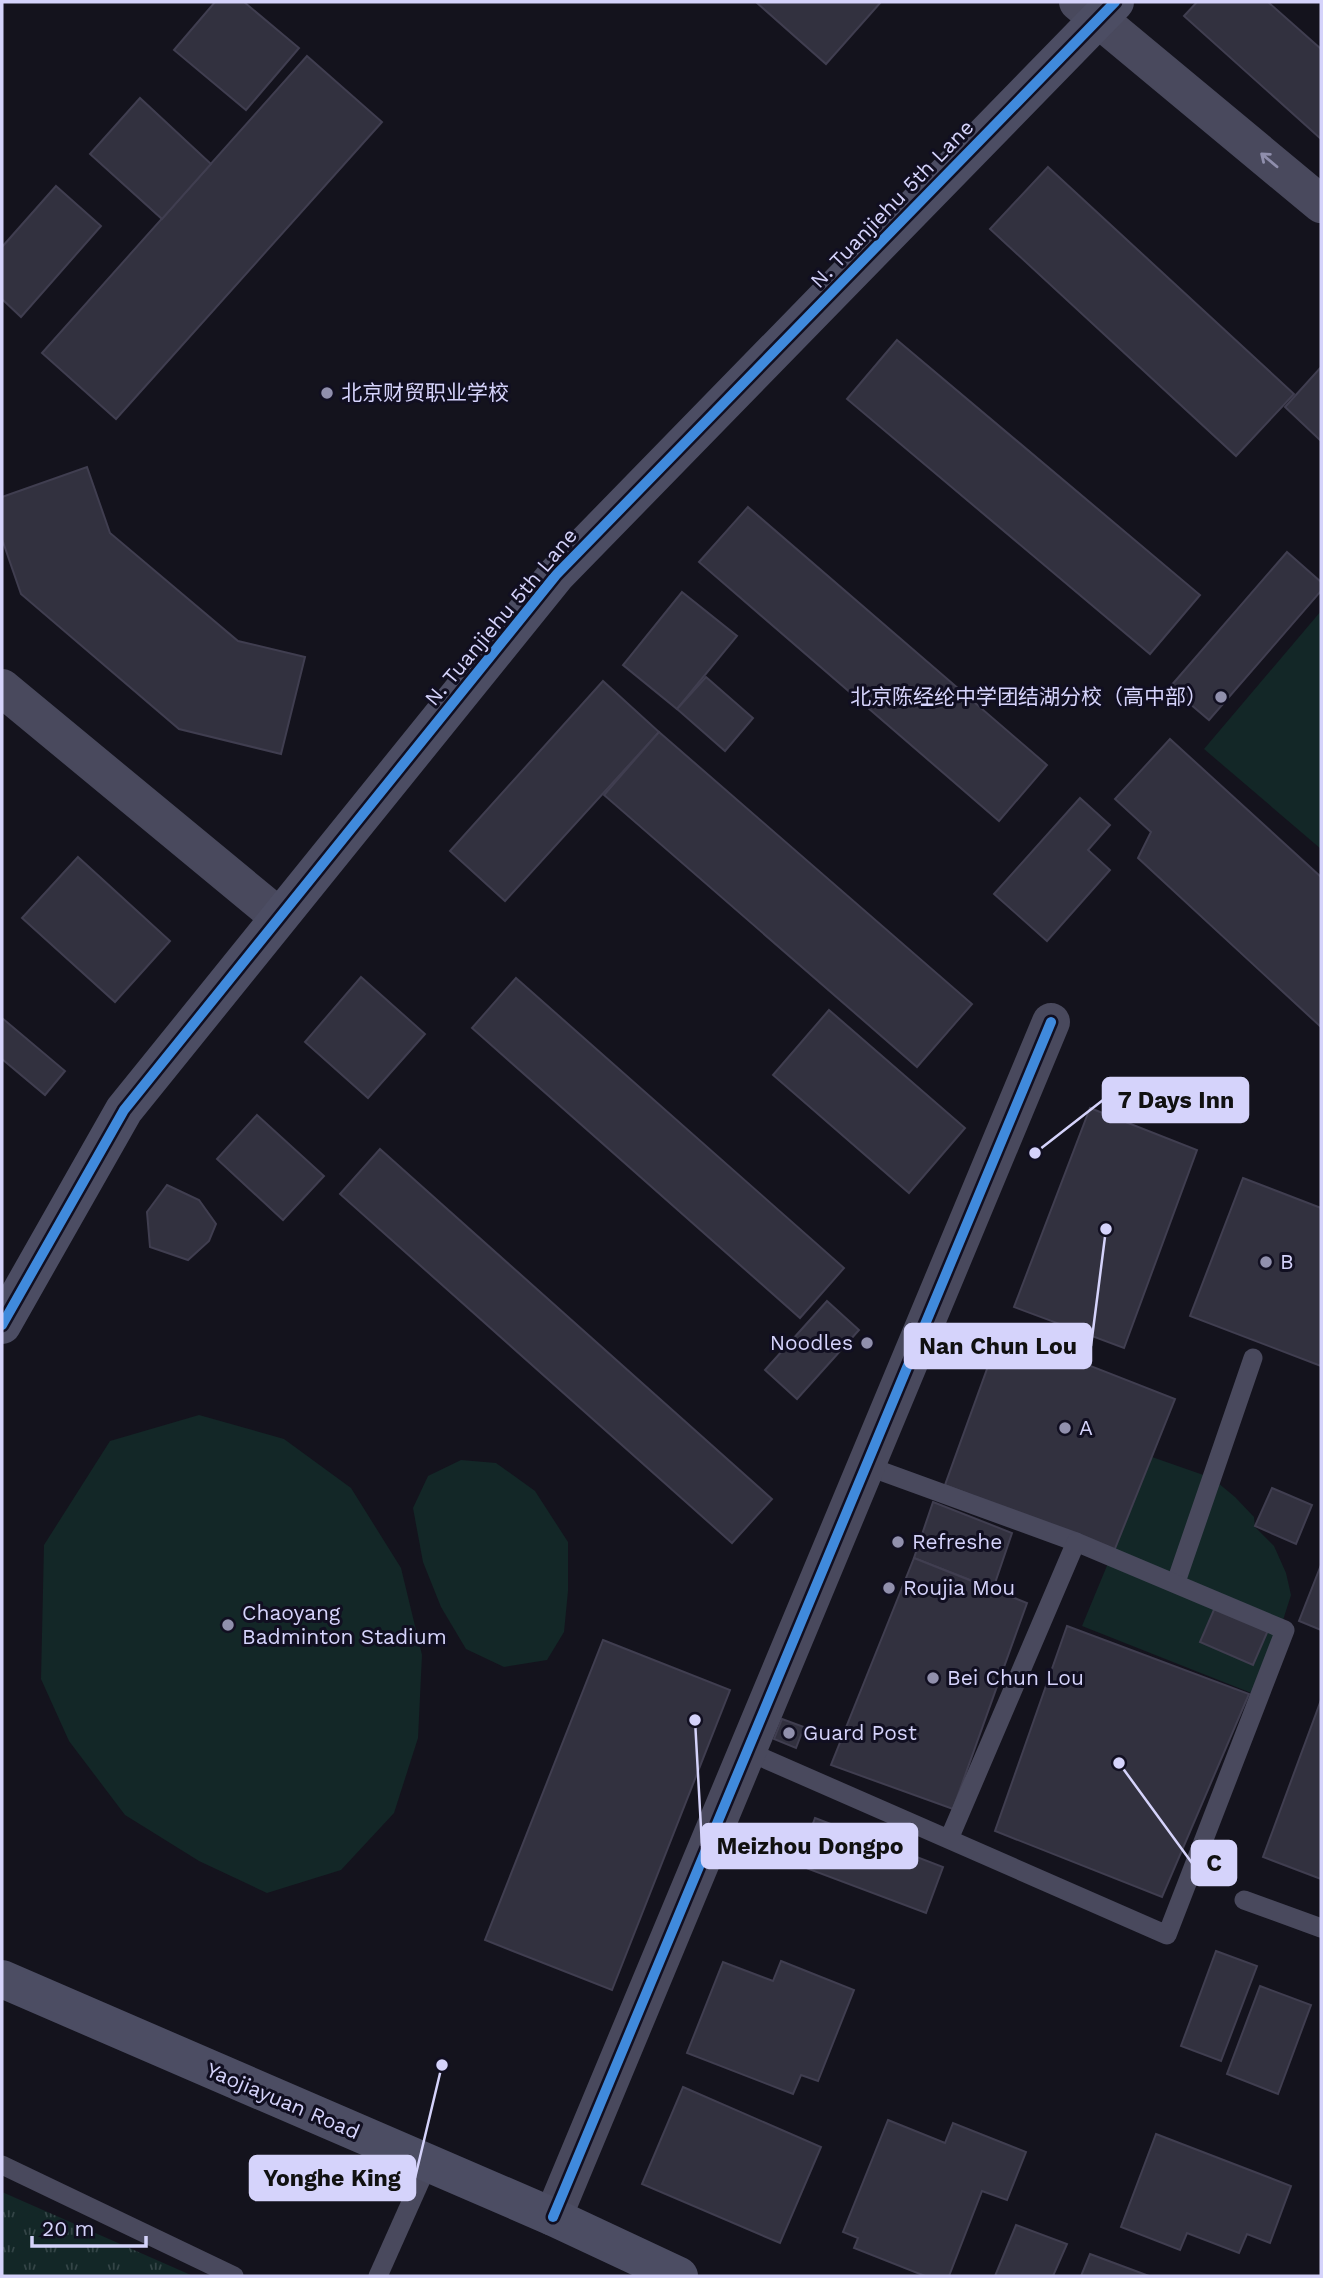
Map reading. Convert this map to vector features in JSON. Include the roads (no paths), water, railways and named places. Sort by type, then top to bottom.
[{"type":"street","points":[[1097,8],[1321,204]]},
{"type":"street","name":"N. Tuanjiehu 5th Lane","points":[[2,1325],[124,1110],[556,575],[1097,8]]},
{"type":"street","points":[[2,688],[279,917]]},
{"type":"street","points":[[553,2217],[1051,1022]]},
{"type":"street","name":"Yaojiayuan Road","points":[[2,1979],[553,2217],[679,2276]]},
{"type":"lane","points":[[1176,1582],[1253,1357]]},
{"type":"lane","points":[[747,1751],[1167,1935],[1285,1630],[1076,1542],[867,1466]]},
{"type":"lane","points":[[949,1839],[1076,1542]]},
{"type":"lane","points":[[1244,1900],[1321,1928]]},
{"type":"lane","points":[[378,2276],[428,2164]]},
{"type":"lane","points":[[2,2165],[234,2276]]},
{"type":"place","name":"北京财贸职业学校","points":[[327,393]]},
{"type":"place","name":"北京陈经纶中学团结湖分校（高中部）","points":[[1221,697]]},
{"type":"place","name":"7 Days Inn","points":[[1035,1153]]},
{"type":"place","name":"Nan Chun Lou","points":[[1106,1229]]},
{"type":"place","name":"B","points":[[1266,1262]]},
{"type":"place","name":"Noodles","points":[[867,1343]]},
{"type":"place","name":"A","points":[[1065,1428]]},
{"type":"place","name":"Refreshe","points":[[898,1542]]},
{"type":"place","name":"Roujia Mou","points":[[889,1588]]},
{"type":"place","name":"Chaoyang Badminton Stadium","points":[[228,1625]]},
{"type":"place","name":"Bei Chun Lou","points":[[933,1678]]},
{"type":"place","name":"Meizhou Dongpo","points":[[695,1720]]},
{"type":"place","name":"Guard Post","points":[[789,1733]]},
{"type":"place","name":"C","points":[[1119,1763]]},
{"type":"place","name":"Yonghe King","points":[[442,2065]]}]
